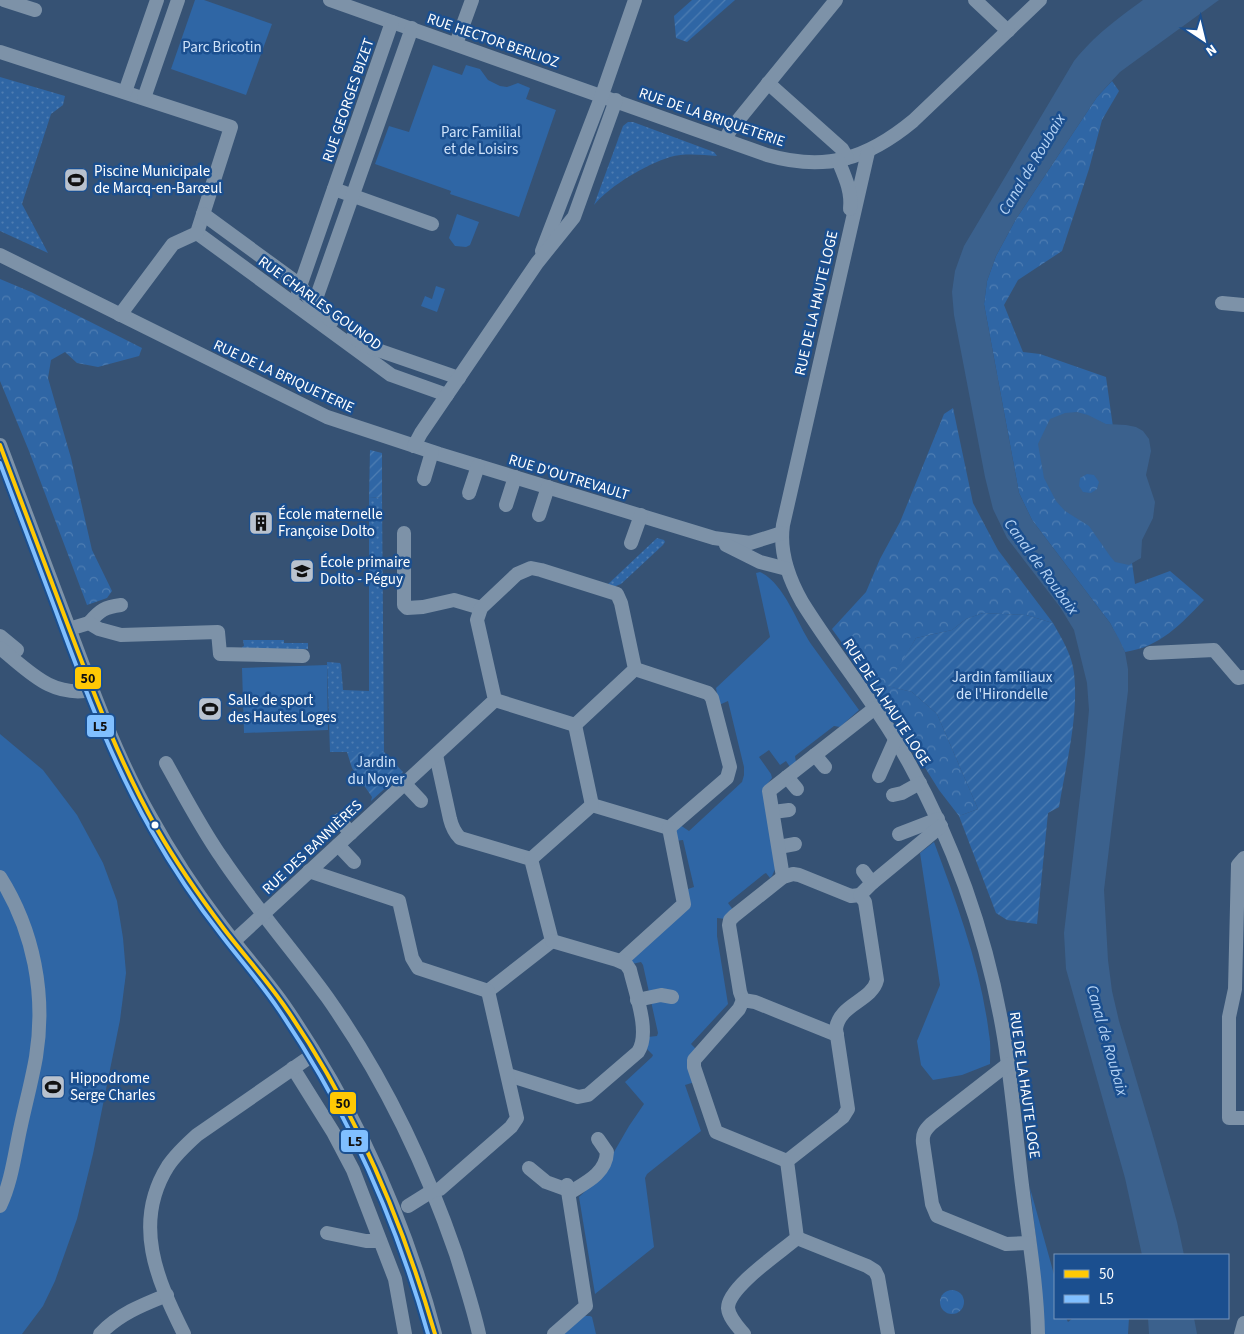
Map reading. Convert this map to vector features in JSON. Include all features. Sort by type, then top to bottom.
[{"type":"street","points":[[4,0],[35,10]]},
{"type":"street","points":[[125,92],[157,0]]},
{"type":"street","points":[[144,98],[178,0]]},
{"type":"street","name":"RUE HECTOR BERLIOZ","points":[[330,0],[616,100]]},
{"type":"street","points":[[456,44],[472,0]]},
{"type":"street","name":"RUE DE LA BRIQUETERIE","points":[[537,263],[602,95],[636,0]]},
{"type":"street","points":[[725,139],[731,129],[836,0]]},
{"type":"street","points":[[975,0],[1008,32]]},
{"type":"street","name":"RUE DE LA BRIQUETERIE","points":[[0,255],[327,417],[414,446],[537,263],[576,212],[616,100],[782,159],[809,163],[843,159],[868,152],[894,137],[1040,0]]},
{"type":"street","name":"RUE GEORGES BIZET","points":[[294,303],[392,22]]},
{"type":"street","points":[[312,310],[412,28]]},
{"type":"street","points":[[0,52],[231,127],[198,233],[173,244],[120,315]]},
{"type":"street","points":[[768,83],[842,149],[851,199],[848,232]]},
{"type":"street","name":"RUE DE LA HAUTE LOGE","points":[[868,152],[856,209],[848,232],[782,533],[782,546],[795,588],[808,612],[875,708],[920,783],[958,866],[984,946],[999,1010],[1008,1064],[1035,1290],[1038,1334]]},
{"type":"street","points":[[334,189],[432,224]]},
{"type":"street","name":"RUE CHARLES GOUNOD","points":[[203,214],[300,285],[312,310],[391,375],[447,395]]},
{"type":"street","name":"RUE CHARLES GOUNOD","points":[[198,233],[294,303],[312,310],[363,344],[459,378]]},
{"type":"street","points":[[1222,303],[1244,305]]},
{"type":"street","points":[[0,445],[92,690],[121,760],[150,817],[191,883],[278,997],[351,1117],[376,1167],[400,1224],[435,1334]]},
{"type":"street","name":"RUE D'OUTREVAULT","points":[[414,446],[714,538],[750,544],[782,533]]},
{"type":"street","points":[[428,480],[435,453]]},
{"type":"street","points":[[467,476],[466,492],[478,466]]},
{"type":"street","points":[[503,504],[512,476]]},
{"type":"street","points":[[543,514],[551,488]]},
{"type":"street","points":[[631,544],[641,515]]},
{"type":"street","points":[[404,532],[404,605],[407,608],[423,607],[454,600],[481,608]]},
{"type":"street","name":"RUE D'OUTREVAULT","points":[[714,538],[752,558],[788,569]]},
{"type":"street","points":[[575,725],[495,700],[477,620],[481,608],[518,574],[531,568],[614,592],[621,603],[635,669]]},
{"type":"street","points":[[69,629],[89,623],[97,613],[108,606],[122,605]]},
{"type":"street","points":[[89,623],[99,629],[121,635],[218,632],[220,654],[303,656]]},
{"type":"street","points":[[0,636],[53,679],[62,690]]},
{"type":"street","points":[[0,648],[47,686],[70,692],[92,690]]},
{"type":"street","points":[[1150,653],[1214,650],[1238,678],[1244,677]]},
{"type":"street","points":[[575,725],[635,669]]},
{"type":"street","points":[[635,669],[708,693],[715,704],[730,767],[727,778],[669,828]]},
{"type":"street","name":"RUE DES BANNIÈRES","points":[[234,941],[495,700]]},
{"type":"street","points":[[783,876],[769,790],[875,708]]},
{"type":"street","points":[[575,725],[592,805]]},
{"type":"street","points":[[879,776],[895,740]]},
{"type":"street","points":[[436,755],[452,828],[460,838],[531,859]]},
{"type":"street","points":[[815,755],[825,767]]},
{"type":"street","points":[[166,763],[216,849],[323,992],[366,1059],[392,1106],[423,1168],[432,1191],[465,1282],[479,1334]]},
{"type":"street","points":[[787,777],[797,789]]},
{"type":"street","points":[[893,795],[902,793],[920,783]]},
{"type":"street","points":[[405,784],[421,801]]},
{"type":"street","points":[[592,805],[669,828]]},
{"type":"street","points":[[531,859],[592,805]]},
{"type":"street","points":[[773,812],[789,810]]},
{"type":"street","points":[[339,820],[351,833]]},
{"type":"street","points":[[899,834],[939,823]]},
{"type":"street","points":[[788,1161],[716,1132],[694,1067],[696,1056],[739,1009],[743,1000],[738,982],[729,925],[730,920],[783,876],[793,874],[851,896],[860,895],[939,823]]},
{"type":"street","points":[[621,962],[684,904],[669,828]]},
{"type":"street","points":[[779,846],[795,844]]},
{"type":"street","points":[[338,845],[354,862]]},
{"type":"street","points":[[1244,858],[1238,865],[1235,989],[1229,1017],[1229,1118],[1244,1118]]},
{"type":"street","points":[[531,859],[552,941]]},
{"type":"street","points":[[309,871],[395,899],[402,908],[412,958],[418,968],[488,991]]},
{"type":"street","points":[[863,871],[872,883]]},
{"type":"street","points":[[0,877],[24,926],[36,970],[40,1003],[36,1058],[11,1170],[0,1206]]},
{"type":"street","points":[[788,1161],[843,1117],[848,1106],[837,1036],[837,1023],[841,1014],[872,989],[877,980],[865,902],[860,895]]},
{"type":"street","points":[[508,1075],[578,1096],[588,1095],[638,1052],[641,1046],[644,1028],[630,970],[626,964],[552,941]]},
{"type":"street","points":[[488,991],[552,941]]},
{"type":"street","points":[[408,1206],[432,1191],[440,1189],[511,1127],[517,1118],[488,991]]},
{"type":"street","points":[[637,1000],[661,995],[672,997]]},
{"type":"street","points":[[743,1000],[756,1002],[837,1036]]},
{"type":"street","points":[[184,1334],[154,1262],[150,1245],[150,1224],[154,1200],[160,1181],[168,1165],[197,1135],[314,1054]]},
{"type":"street","points":[[1008,1064],[931,1124],[922,1136],[932,1204],[937,1216],[1006,1244],[1028,1242]]},
{"type":"street","points":[[293,1068],[333,1132],[353,1170],[395,1279],[405,1334]]},
{"type":"street","points":[[529,1168],[546,1182],[568,1189],[598,1174],[604,1166],[607,1152],[598,1139]]},
{"type":"street","points":[[788,1161],[797,1238]]},
{"type":"street","points":[[554,1334],[586,1306],[568,1189]]},
{"type":"street","points":[[327,1233],[366,1241],[380,1241]]},
{"type":"street","points":[[744,1334],[730,1315],[728,1307],[735,1291],[797,1238]]},
{"type":"street","points":[[797,1238],[875,1271],[878,1277],[888,1334]]},
{"type":"street","points":[[100,1334],[130,1310],[167,1295]]},
{"type":"street","points":[[1241,1334],[1244,1323]]},
{"type":"green space","name":"Parc Bricotin","points":[[195,0],[204,0],[272,24],[246,95],[171,69]]},
{"type":"green space","points":[[692,0],[735,0],[687,42],[676,38],[674,16]]},
{"type":"green space","name":"Parc Familial et de Loisirs","points":[[433,65],[462,75],[466,65],[480,69],[488,80],[500,86],[507,87],[518,83],[530,88],[526,99],[556,110],[519,217],[450,194],[451,191],[375,164],[389,126],[409,132]]},
{"type":"green space","points":[[0,77],[65,96],[63,105],[51,114],[22,204],[48,253],[0,231]]},
{"type":"green space","points":[[1112,81],[1119,91],[1102,120],[1089,169],[1062,251],[1018,280],[1004,305],[1023,352],[1040,354],[1106,377],[1135,584],[1170,571],[1204,600],[1178,626],[1159,640],[1125,652],[1110,623],[1032,520],[1019,493],[984,304],[987,281],[996,256],[1016,219],[1097,97]]},
{"type":"green space","points":[[628,122],[633,122],[714,152],[717,156],[682,155],[670,157],[639,170],[610,190],[594,205],[623,126]]},
{"type":"green space","points":[[457,214],[479,222],[470,245],[466,247],[455,246],[449,238]]},
{"type":"green space","points":[[0,279],[31,292],[142,348],[139,356],[98,367],[77,363],[65,352],[51,360],[48,378],[71,458],[92,550],[112,591],[107,598],[87,605],[29,451],[0,381]]},
{"type":"green space","points":[[436,286],[445,289],[437,312],[421,306],[425,296],[432,299]]},
{"type":"green space","points":[[953,408],[973,503],[998,550],[1053,623],[1026,615],[983,613],[966,619],[952,630],[916,638],[888,686],[912,692],[937,714],[978,809],[959,816],[939,790],[877,691],[832,629],[866,592],[880,559],[900,522],[944,414]]},
{"type":"green space","points":[[370,450],[382,453],[382,498],[369,497]]},
{"type":"green space","points":[[369,497],[382,498],[384,752],[330,752],[327,662],[340,663],[343,690],[369,691]]},
{"type":"green space","points":[[657,538],[664,540],[663,545],[621,584],[613,587],[606,586]]},
{"type":"green space","points":[[760,572],[769,577],[783,594],[811,644],[859,710],[840,727],[834,726],[795,756],[796,762],[790,767],[786,761],[780,765],[769,750],[759,757],[772,778],[764,788],[776,867],[770,878],[766,873],[764,874],[728,903],[734,911],[726,919],[717,918],[717,936],[728,1004],[691,1044],[696,1049],[695,1082],[685,1085],[701,1131],[647,1174],[645,1178],[654,1247],[595,1294],[579,1197],[599,1178],[644,1104],[625,1082],[652,1057],[653,1055],[646,1048],[648,1037],[657,1036],[658,1033],[643,965],[641,962],[632,964],[631,961],[660,930],[685,890],[694,887],[683,840],[674,841],[674,833],[680,825],[689,831],[742,782],[744,767],[728,701],[719,705],[716,688],[770,637],[756,573]]},
{"type":"green space","name":"Jardin familiaux de l'Hirondelle","points":[[983,613],[1026,615],[1053,623],[1066,647],[1073,666],[1075,706],[1071,740],[1059,807],[1048,813],[1037,924],[1007,920],[996,913],[959,816],[978,809],[937,714],[912,692],[887,686],[916,638],[952,630],[966,619]]},
{"type":"green space","points":[[243,640],[284,640],[284,643],[308,643],[308,649],[242,649],[244,646]]},
{"type":"green space","points":[[327,665],[328,730],[244,733],[242,668]]},
{"type":"green space","name":"Hippodrome Serge Charles","points":[[0,734],[43,770],[77,815],[103,863],[117,901],[126,973],[120,1020],[93,1154],[77,1219],[55,1281],[43,1306],[22,1334],[0,1334]]},
{"type":"green space","name":"Jardin du Noyer","points":[[347,752],[384,752],[403,772],[371,801],[372,797],[352,768]]},
{"type":"green space","points":[[934,842],[974,961],[990,1038],[990,1064],[962,1075],[933,1080],[921,1065],[917,1041],[940,985],[920,853]]},
{"type":"green space","points":[[1030,1188],[1054,1274],[1054,1319],[1066,1319],[1068,1322],[1072,1319],[1129,1319],[1128,1334],[1042,1334],[1037,1247]]},
{"type":"green space","points":[[952,1290],[961,1293],[964,1302],[961,1311],[952,1314],[943,1311],[940,1302],[943,1293]]},
{"type":"green space","points":[[585,1316],[592,1317],[596,1334],[562,1334]]},
{"type":"water","name":"Canal de Roubaix","points":[[1143,0],[1219,0],[1120,72],[1097,97],[1016,219],[996,256],[987,281],[984,304],[1019,493],[1032,520],[1110,623],[1125,652],[1128,669],[1128,691],[1104,890],[1108,960],[1112,991],[1119,1021],[1177,1222],[1184,1254],[1142,1254],[1125,1178],[1066,969],[1064,933],[1085,754],[1089,710],[1087,683],[1074,630],[1060,607],[1007,538],[993,509],[985,477],[954,315],[952,292],[955,271],[964,246],[1074,61],[1115,21]]},
{"type":"water","points":[[1077,412],[1106,424],[1136,427],[1143,431],[1149,439],[1151,451],[1146,475],[1155,502],[1153,518],[1142,540],[1141,558],[1129,565],[1115,562],[1089,526],[1065,511],[1056,501],[1044,478],[1038,444],[1050,419],[1065,413]],"holes":[[[1087,474],[1094,475],[1099,482],[1097,489],[1091,493],[1083,492],[1079,486],[1080,478]]]},
{"type":"water","points":[[1148,1319],[1194,1319],[1197,1334],[1149,1334]]},
{"type":"transit line","name":"50","points":[[0,445],[89,680],[109,730],[144,805],[198,893],[283,1004],[332,1081],[353,1122],[390,1205],[407,1247],[435,1334]]},
{"type":"transit line","name":"L5","points":[[0,463],[83,683],[103,733],[126,782],[167,858],[212,923],[272,1000],[304,1048],[326,1086],[367,1166],[384,1207],[415,1291],[428,1334]]},
{"type":"place","name":"Piscine Municipale de Marcq-en-Barœul","points":[[76,180]]},
{"type":"place","name":"École maternelle Françoise Dolto","points":[[261,523]]},
{"type":"place","name":"École primaire Dolto - Péguy","points":[[302,571]]},
{"type":"place","name":"Salle de sport des Hautes Loges","points":[[210,709]]},
{"type":"place","name":"Hippodrome Serge Charles","points":[[53,1087]]}]
